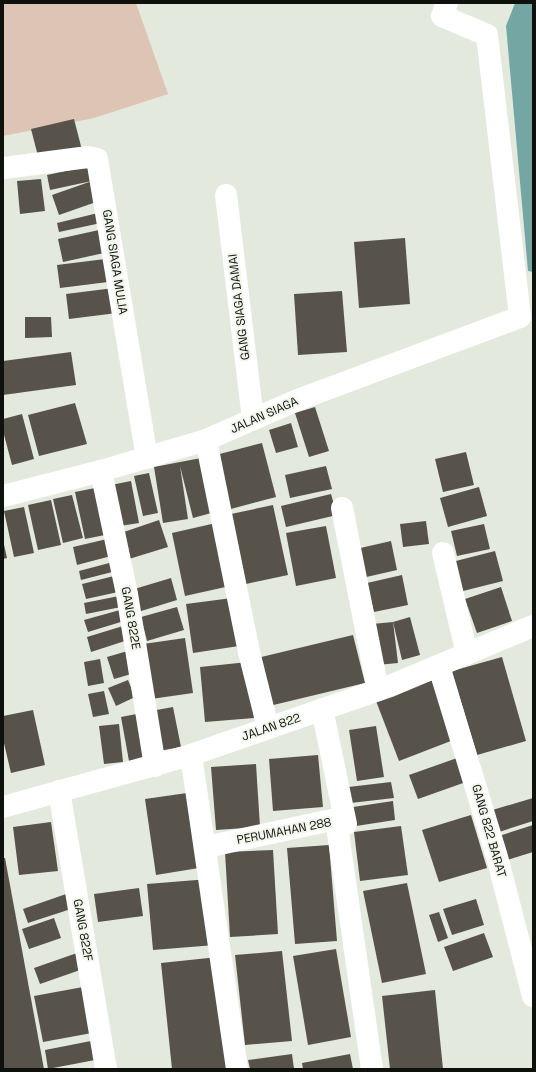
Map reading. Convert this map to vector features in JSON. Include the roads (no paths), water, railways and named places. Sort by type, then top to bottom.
[{"type":"street","points":[[447,3],[442,16],[487,35],[527,319]]},
{"type":"street","name":"GANG SIAGA MULIA","points":[[4,168],[88,157],[97,159],[147,458]]},
{"type":"street","name":"GANG SIAGA DAMAI","points":[[226,195],[253,419]]},
{"type":"street","name":"JALAN SIAGA","points":[[3,496],[101,472],[206,440],[295,401],[408,357],[527,319]]},
{"type":"street","points":[[206,440],[249,652],[268,728]]},
{"type":"street","name":"GANG 822E","points":[[101,472],[127,594],[155,766]]},
{"type":"street","points":[[342,508],[378,690]]},
{"type":"street","points":[[443,553],[467,654]]},
{"type":"street","name":"JALAN 822","points":[[3,807],[191,755],[378,690],[439,667],[533,626]]},
{"type":"street","name":"GANG 822 BARAT","points":[[439,667],[497,857],[533,996]]},
{"type":"street","points":[[322,709],[346,824]]},
{"type":"street","points":[[191,755],[206,847],[237,1069]]},
{"type":"street","name":"GANG 822F","points":[[59,791],[106,1069]]},
{"type":"street","name":"PERUMAHAN 288","points":[[206,847],[336,819],[372,1069]]},
{"type":"water","points":[[515,3],[533,3],[533,272],[528,271],[506,26]]}]
